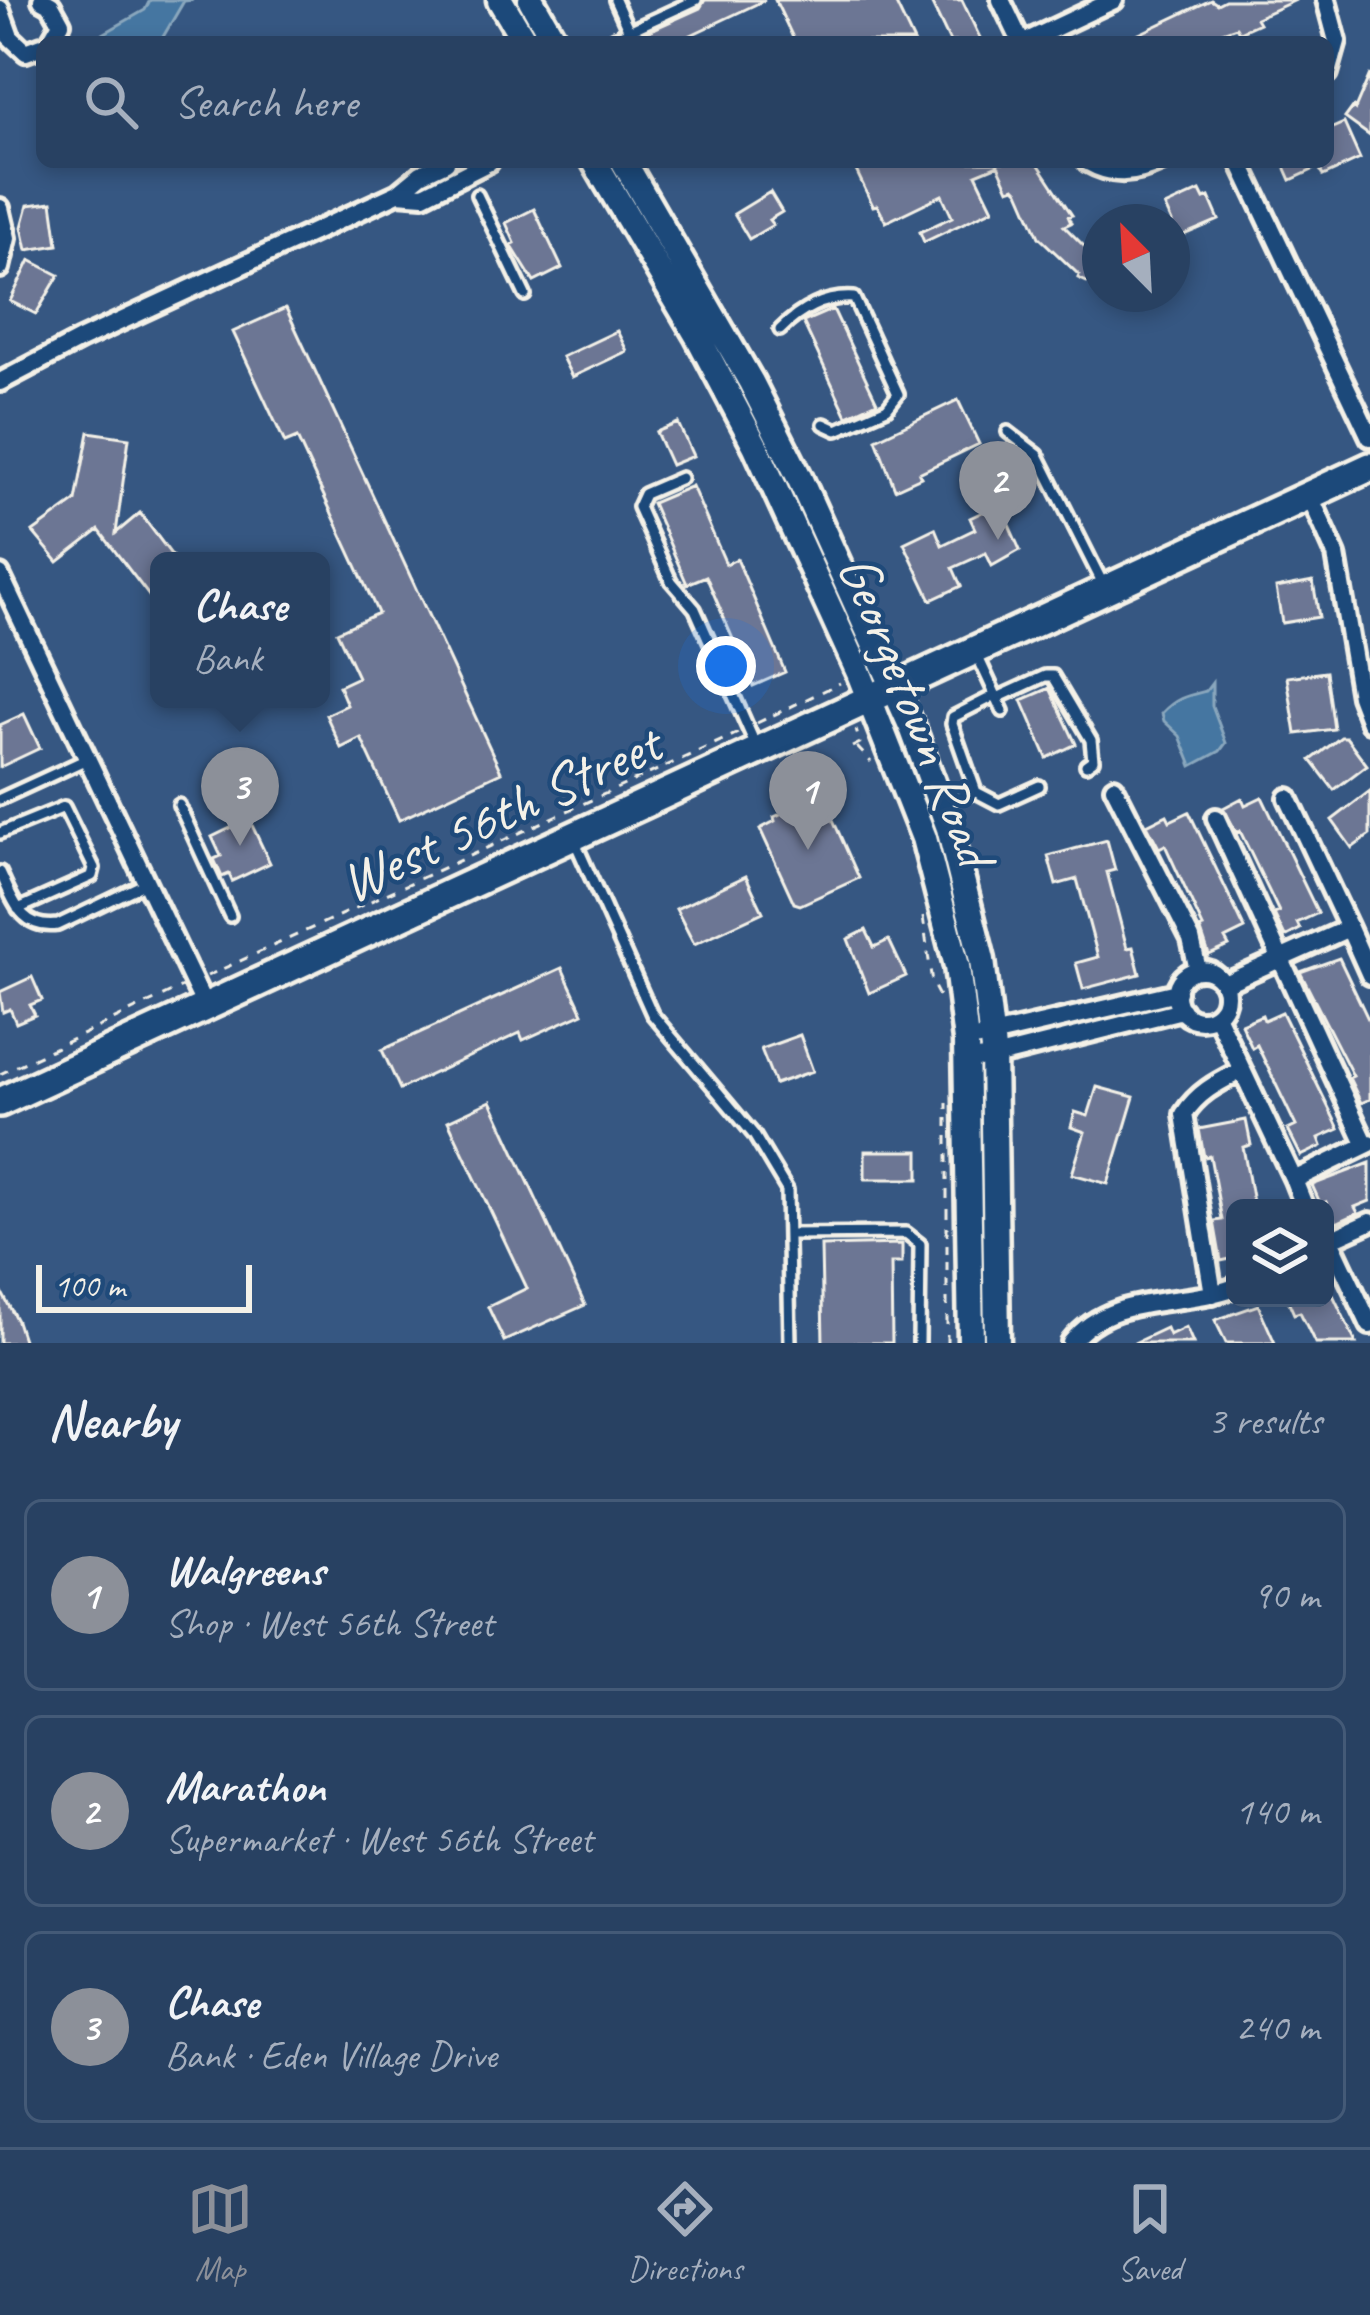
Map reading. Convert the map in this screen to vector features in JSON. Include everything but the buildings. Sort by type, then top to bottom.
[{"type":"main road","points":[[500,0],[521,36]]},
{"type":"main road","points":[[531,0],[552,36]]},
{"type":"main road","name":"Georgetown Road","points":[[599,168],[698,337],[940,802],[976,930],[997,1343]]},
{"type":"main road","name":"Georgetown Road","points":[[626,168],[751,382],[798,475],[882,693],[932,863],[980,1049],[971,1343]]},
{"type":"main road","name":"West 56th Street","points":[[0,1102],[199,994],[573,837],[753,739],[882,693],[1370,466]]},
{"type":"street","points":[[42,0],[61,22],[51,36]]},
{"type":"street","points":[[1001,0],[1020,36]]},
{"type":"street","points":[[1036,36],[1114,0]]},
{"type":"street","points":[[1325,0],[1337,41],[1334,52]]},
{"type":"street","points":[[0,9],[10,37],[26,52],[36,48]]},
{"type":"street","points":[[0,382],[80,340],[398,193],[434,168]]},
{"type":"street","points":[[398,193],[424,195],[477,168]]},
{"type":"street","points":[[1108,168],[1132,173],[1145,168]]},
{"type":"street","points":[[1243,168],[1370,437]]},
{"type":"street","points":[[0,208],[7,238],[0,268]]},
{"type":"street","points":[[1309,494],[1336,555],[1360,696],[1370,722]]},
{"type":"street","points":[[0,575],[199,994]]},
{"type":"street","points":[[1114,787],[1191,939],[1198,970]]},
{"type":"street","points":[[1288,798],[1370,975]]},
{"type":"street","points":[[1216,818],[1368,1144],[1294,1180]]},
{"type":"street","points":[[1224,984],[1348,928]]},
{"type":"street","points":[[1198,970],[1214,973],[1224,984],[1226,1001],[1216,1015],[1194,1018],[1179,1001],[1184,977],[1198,970]]},
{"type":"street","points":[[980,1049],[1179,1001]]},
{"type":"street","points":[[1216,1015],[1301,1199]]},
{"type":"street","points":[[1213,1294],[1184,1114],[1193,1099],[1242,1070]]},
{"type":"street","points":[[1334,1237],[1370,1222]]},
{"type":"street","points":[[1334,1252],[1370,1325]]},
{"type":"street","points":[[1071,1343],[1104,1314],[1226,1290]]},
{"type":"lane","points":[[615,0],[629,31]]},
{"type":"lane","points":[[618,36],[696,0]]},
{"type":"lane","points":[[477,195],[524,295]]},
{"type":"lane","points":[[780,330],[794,315],[835,297],[854,298],[898,394],[887,408],[837,430],[824,424]]},
{"type":"lane","points":[[1008,432],[1038,455],[1105,589]]},
{"type":"lane","points":[[680,478],[644,494],[638,507],[671,581],[695,610],[753,739]]},
{"type":"lane","points":[[974,650],[1004,711]]},
{"type":"lane","points":[[1039,786],[999,804],[976,792],[953,717],[1053,676],[1091,740],[1093,760],[1086,765]]},
{"type":"lane","points":[[0,799],[87,759]]},
{"type":"lane","points":[[940,802],[976,792]]},
{"type":"lane","points":[[178,806],[230,916]]},
{"type":"lane","points":[[0,833],[64,807],[94,868],[92,876],[18,909]]},
{"type":"lane","points":[[573,837],[652,1014],[754,1135],[788,1190],[790,1343]]},
{"type":"lane","points":[[0,872],[18,909],[29,923],[43,927],[58,925],[146,883]]},
{"type":"lane","points":[[789,1234],[906,1233],[920,1244],[920,1343]]},
{"type":"path","points":[[0,1074],[199,994],[753,739],[842,682]]},
{"type":"path","points":[[856,745],[875,765]]},
{"type":"path","points":[[923,917],[932,983],[946,1007]]},
{"type":"path","points":[[947,1343],[945,1146],[950,1094]]},
{"type":"water","points":[[150,0],[193,0],[184,1],[164,36],[100,36],[145,10]]},
{"type":"water","points":[[1212,683],[1212,706],[1226,743],[1192,766],[1180,736],[1162,713],[1182,698],[1206,691]]},
{"type":"place","name":"Marathon","points":[[998,540]]},
{"type":"place","name":"Chase","points":[[240,846]]},
{"type":"place","name":"Walgreens","points":[[808,850]]}]
